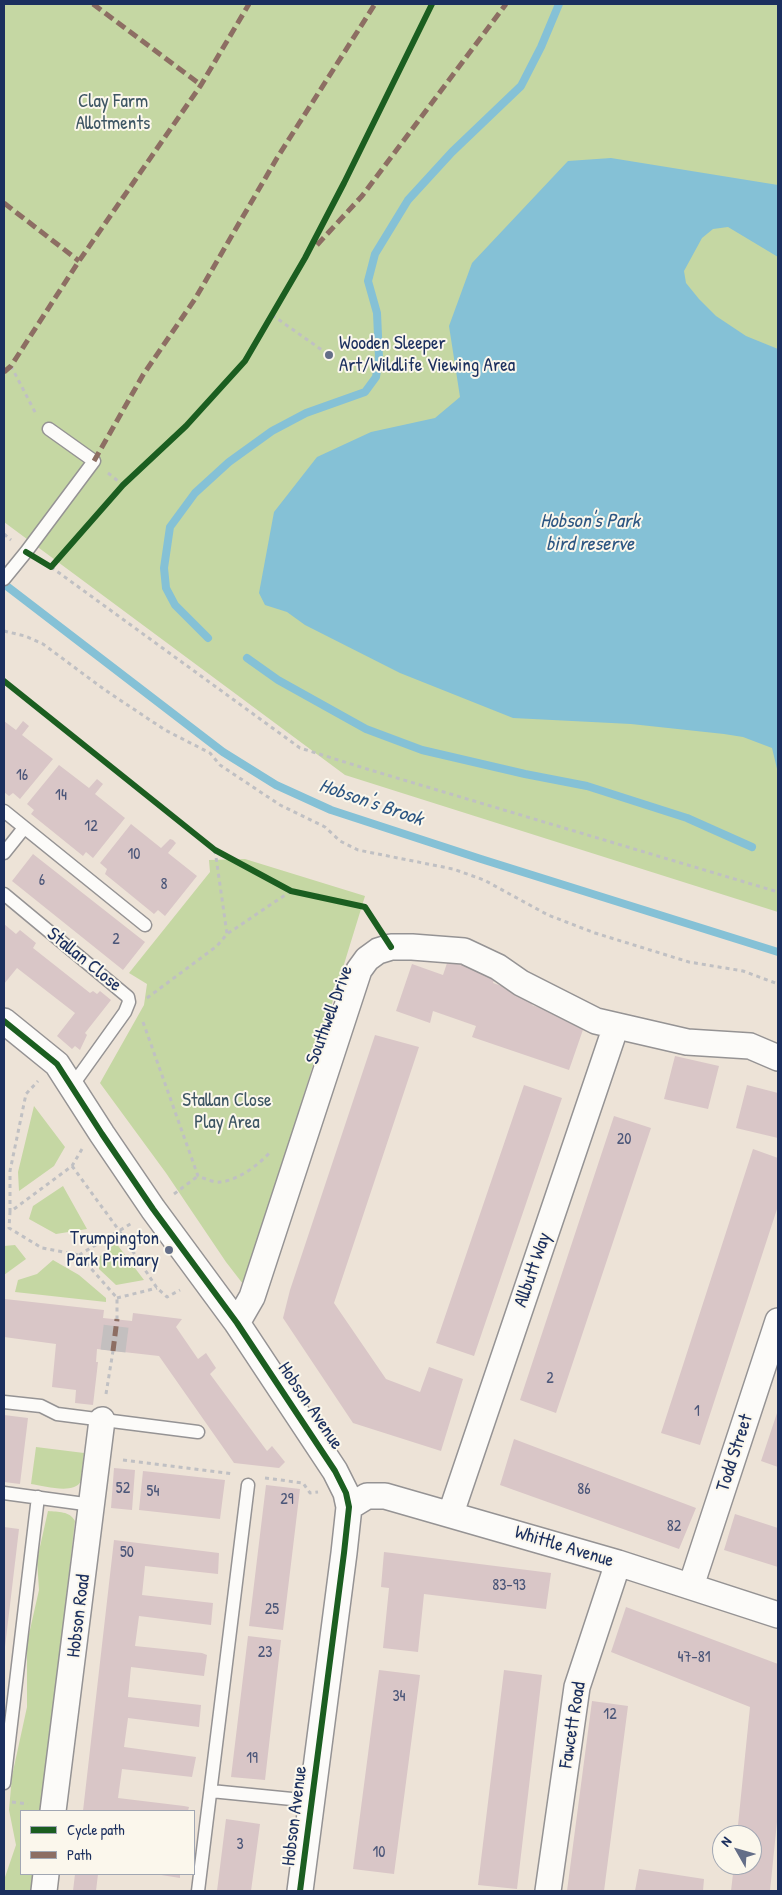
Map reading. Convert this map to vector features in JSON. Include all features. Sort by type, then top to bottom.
[{"type":"street","name":"Southwell Drive","points":[[237,1323],[252,1296],[359,970],[378,951],[412,947],[464,951],[498,967],[521,983],[596,1021],[687,1042],[750,1046],[778,1058]]},
{"type":"street","name":"Hobson Avenue","points":[[4,1021],[57,1064],[102,1134],[154,1209],[237,1323],[335,1471],[346,1493],[349,1508],[300,1891]]},
{"type":"street","name":"Allbutt Way","points":[[451,1513],[616,1026]]},
{"type":"street","name":"Todd Street","points":[[691,1586],[778,1320]]},
{"type":"street","name":"Hobson Road","points":[[53,1810],[102,1420]]},
{"type":"street","name":"Whittle Avenue","points":[[349,1508],[367,1496],[385,1496],[451,1513],[618,1563],[778,1615]]},
{"type":"street","name":"Fawcett Road","points":[[548,1891],[577,1687],[618,1563]]},
{"type":"street","points":[[44,1891],[46,1875]]},
{"type":"lane","points":[[4,579],[94,461],[49,430]]},
{"type":"lane","points":[[4,811],[145,925]]},
{"type":"lane","points":[[4,853],[24,828]]},
{"type":"lane","name":"Stallan Close","points":[[4,894],[126,994],[133,1003],[72,1086]]},
{"type":"lane","points":[[4,1402],[41,1406],[57,1414],[198,1432]]},
{"type":"lane","points":[[198,1891],[248,1479]]},
{"type":"lane","points":[[4,1493],[92,1505]]},
{"type":"lane","points":[[4,1782],[38,1497]]},
{"type":"lane","name":"Hobson Avenue","points":[[211,1791],[312,1801]]},
{"type":"path","points":[[268,323],[277,307]]},
{"type":"path","points":[[272,315],[330,355]]},
{"type":"path","points":[[12,366],[38,419]]},
{"type":"path","points":[[117,492],[130,479]]},
{"type":"path","points":[[26,552],[51,567],[300,748],[366,770],[778,892]]},
{"type":"path","points":[[51,567],[57,560]]},
{"type":"path","points":[[4,631],[25,636],[43,644],[105,690],[165,730],[210,753],[220,765],[280,805],[325,827],[340,841],[358,850],[453,869],[484,880],[548,915],[595,934],[689,962],[743,971],[778,984]]},
{"type":"path","points":[[208,844],[224,855]]},
{"type":"path","points":[[215,850],[227,934]]},
{"type":"path","points":[[282,887],[300,893]]},
{"type":"path","points":[[291,891],[227,934],[217,946],[133,1003],[198,1176],[220,1182],[231,1179],[262,1161],[288,1131],[294,1129],[305,1132]]},
{"type":"path","points":[[57,1064],[26,1094],[10,1171],[9,1228],[42,1248],[79,1255],[117,1298],[117,1319]]},
{"type":"path","points":[[10,1212],[72,1166],[157,1288],[167,1297],[202,1275]]},
{"type":"path","points":[[79,1255],[154,1209]]},
{"type":"path","points":[[117,1298],[157,1288]]},
{"type":"path","points":[[102,1420],[112,1351]]},
{"type":"path","points":[[98,1457],[248,1479],[303,1483],[310,1493],[323,1491],[335,1471]]},
{"type":"green space","name":"Clay Farm Allotments","points":[[4,4],[778,4],[778,912],[345,775],[4,522]]},
{"type":"green space","name":"Stallan Close Play Area","points":[[245,859],[365,896],[286,1153],[243,1284],[166,1173],[100,1083],[144,1005],[147,984],[129,973],[210,872],[209,860]]},
{"type":"green space","points":[[34,1106],[65,1147],[54,1166],[19,1191],[18,1172]]},
{"type":"green space","points":[[63,1186],[87,1229],[56,1234],[29,1219],[33,1206]]},
{"type":"green space","points":[[116,1243],[144,1280],[116,1285],[99,1269],[100,1256]]},
{"type":"green space","points":[[15,1245],[26,1259],[4,1275],[4,1246]]},
{"type":"green space","points":[[53,1260],[79,1275],[106,1298],[106,1302],[15,1292],[18,1280],[37,1274]]},
{"type":"green space","points":[[36,1447],[84,1453],[81,1481],[72,1488],[66,1489],[31,1484]]},
{"type":"green space","points":[[48,1511],[70,1515],[75,1521],[42,1810],[20,1810],[20,1875],[35,1875],[32,1891],[4,1891],[4,1880],[16,1845],[9,1810],[12,1776],[27,1707],[27,1643],[39,1590],[37,1560]]},
{"type":"water","name":"Hobson's Park bird reserve","points":[[611,158],[778,185],[778,257],[728,227],[713,229],[702,238],[684,271],[686,283],[716,316],[746,336],[778,349],[778,773],[772,748],[743,737],[631,724],[513,718],[400,673],[305,625],[287,612],[265,605],[259,593],[274,512],[317,457],[371,432],[435,418],[460,397],[449,326],[472,263],[568,161]]},
{"type":"building","points":[[4,721],[16,730],[23,721],[29,726],[22,735],[53,759],[20,799],[13,793],[9,796],[4,792]]},
{"type":"building","points":[[59,765],[89,788],[97,779],[103,784],[95,794],[125,818],[93,858],[86,852],[83,856],[31,814],[34,810],[27,804]]},
{"type":"building","points":[[131,824],[161,848],[170,839],[173,840],[176,843],[168,853],[197,876],[165,916],[158,910],[154,914],[105,874],[107,869],[100,863]]},
{"type":"building","points":[[33,854],[145,942],[123,970],[12,881]]},
{"type":"building","points":[[4,924],[16,934],[20,930],[36,943],[33,948],[90,993],[93,991],[97,994],[100,991],[111,1000],[85,1033],[87,1035],[80,1050],[75,1046],[72,1049],[57,1036],[75,1013],[17,968],[4,984]]},
{"type":"building","points":[[448,960],[496,976],[493,983],[534,997],[532,1005],[585,1024],[569,1070],[472,1037],[476,1026],[433,1011],[430,1023],[396,1011],[412,964],[443,975]]},
{"type":"building","points":[[375,1035],[419,1047],[334,1303],[386,1379],[420,1392],[429,1367],[463,1379],[441,1451],[353,1423],[283,1318],[290,1290]]},
{"type":"building","points":[[675,1056],[719,1066],[708,1109],[664,1099]]},
{"type":"building","points":[[524,1085],[562,1098],[474,1356],[436,1343]]},
{"type":"building","points":[[747,1085],[778,1093],[778,1138],[736,1128]]},
{"type":"building","points":[[614,1116],[651,1128],[556,1413],[520,1400]]},
{"type":"building","points":[[753,1149],[778,1158],[778,1206],[700,1445],[661,1433]]},
{"type":"building","points":[[5,1299],[104,1310],[103,1318],[132,1321],[133,1313],[182,1319],[176,1327],[198,1359],[206,1353],[216,1368],[210,1374],[267,1451],[272,1446],[285,1462],[279,1468],[234,1463],[159,1356],[97,1349],[96,1362],[98,1362],[93,1405],[75,1403],[76,1390],[52,1387],[56,1344],[4,1337]]},
{"type":"building","points":[[778,1410],[778,1467],[761,1461]]},
{"type":"building","points":[[4,1415],[28,1418],[20,1484],[4,1482]]},
{"type":"building","points":[[514,1439],[696,1508],[679,1549],[500,1485]]},
{"type":"building","points":[[114,1468],[135,1470],[132,1510],[111,1508]]},
{"type":"building","points":[[143,1471],[225,1480],[220,1519],[139,1510]]},
{"type":"building","points":[[266,1485],[300,1489],[283,1630],[249,1626]]},
{"type":"building","points":[[735,1514],[778,1528],[778,1567],[724,1550]]},
{"type":"building","points":[[4,1527],[19,1529],[5,1647],[4,1647]]},
{"type":"building","points":[[114,1540],[219,1553],[218,1574],[145,1566],[142,1595],[213,1603],[211,1625],[139,1616],[135,1646],[207,1655],[204,1676],[131,1667],[128,1697],[201,1705],[199,1727],[128,1718],[124,1747],[196,1757],[192,1777],[122,1769],[118,1798],[184,1806],[189,1807],[188,1810],[83,1810]]},
{"type":"building","points":[[384,1552],[551,1573],[546,1609],[424,1594],[418,1652],[383,1648],[389,1588],[381,1587]]},
{"type":"building","points":[[626,1607],[778,1664],[778,1812],[770,1891],[731,1891],[733,1875],[762,1875],[762,1825],[738,1825],[750,1707],[611,1652]]},
{"type":"building","points":[[248,1636],[281,1640],[265,1780],[231,1777]]},
{"type":"building","points":[[379,1670],[420,1675],[394,1874],[353,1869]]},
{"type":"building","points":[[504,1670],[542,1675],[517,1889],[478,1885]]},
{"type":"building","points":[[592,1701],[628,1706],[604,1891],[567,1891]]},
{"type":"building","points":[[226,1819],[260,1824],[251,1891],[217,1891]]},
{"type":"building","points":[[639,1869],[704,1879],[703,1891],[635,1891]]},
{"type":"building","points":[[75,1875],[98,1875],[96,1891],[73,1891]]},
{"type":"building","points":[[161,1875],[180,1875],[180,1878]]},
{"type":"waterway","points":[[208,638],[175,605],[166,588],[164,568],[170,527],[195,493],[229,462],[272,431],[306,413],[365,392],[376,377],[379,358],[377,313],[368,281],[375,254],[408,200],[452,152],[521,86],[541,47],[559,4]]},
{"type":"waterway","name":"Hobson's Brook","points":[[4,584],[223,752],[276,785],[331,810],[778,952]]},
{"type":"waterway","points":[[247,658],[278,680],[366,729],[422,750],[587,786],[687,818],[752,847]]},
{"type":"tunnel","points":[[113,1351],[117,1319]]},
{"type":"marked path","points":[[93,4],[201,85]]},
{"type":"marked path","points":[[4,372],[11,366],[79,261],[201,85],[249,4]]},
{"type":"marked path","points":[[94,461],[143,375],[195,299],[277,158],[375,4]]},
{"type":"marked path","points":[[317,245],[362,196],[506,4]]},
{"type":"marked path","points":[[4,203],[79,261]]},
{"type":"marked path","points":[[113,1351],[117,1319]]},
{"type":"cycle path","points":[[26,552],[51,567],[123,485],[186,426],[245,361],[305,258],[432,4]]},
{"type":"cycle path","points":[[4,681],[215,850],[291,891],[365,907],[391,947]]},
{"type":"cycle path","points":[[4,1021],[57,1064],[153,1209],[237,1323],[335,1471],[346,1493],[349,1507],[344,1553],[300,1891]]},
{"type":"place","name":"Wooden Sleeper Art/Wildlife Viewing Area","points":[[329,355]]},
{"type":"place","name":"Trumpington Park Primary","points":[[169,1250]]}]
